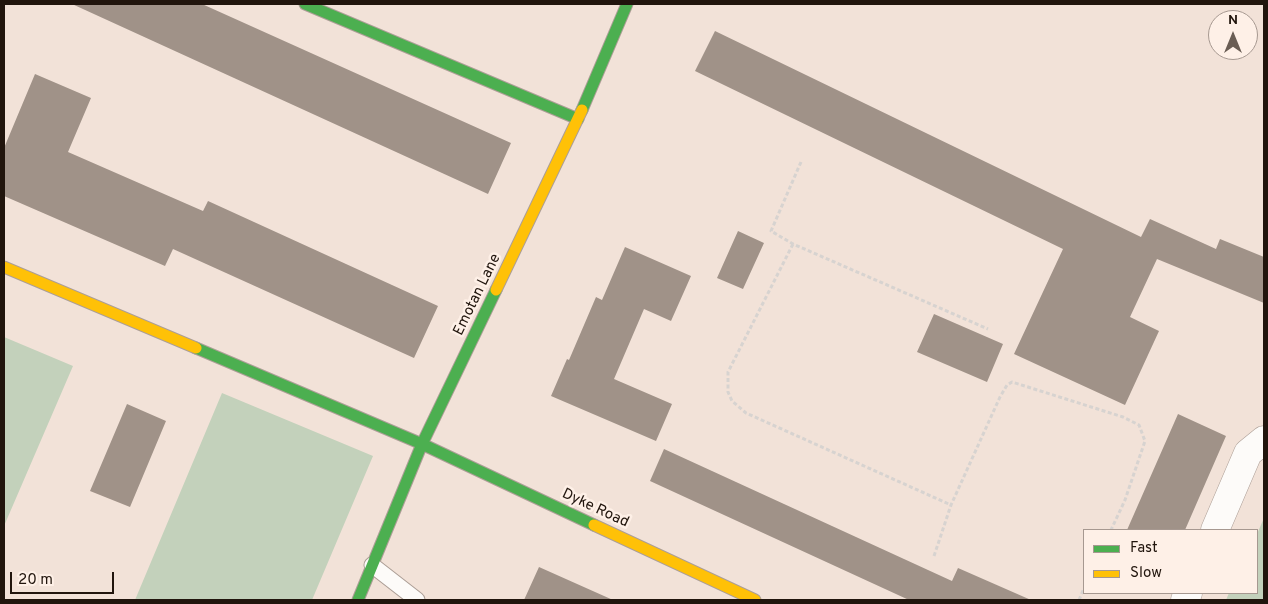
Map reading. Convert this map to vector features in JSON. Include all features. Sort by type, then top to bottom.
[{"type":"street","points":[[305,4],[578,120]]},
{"type":"street","name":"Emotan Lane","points":[[358,600],[422,444],[578,120],[627,4]]},
{"type":"street","name":"Dyke Road","points":[[4,267],[422,444],[755,600]]},
{"type":"street","points":[[1215,529],[1248,453],[1264,440]]},
{"type":"lane","points":[[372,565],[417,600]]},
{"type":"path","points":[[801,162],[771,231],[793,244],[988,329]]},
{"type":"path","points":[[793,244],[728,372],[728,392],[732,401],[746,413],[952,505]]},
{"type":"path","points":[[934,556],[952,505],[1000,397],[1007,385],[1012,382],[1123,417],[1139,425],[1145,441],[1111,529]]},
{"type":"green space","points":[[4,337],[73,366],[4,526]]},
{"type":"green space","points":[[222,393],[373,456],[312,600],[135,600]]},
{"type":"green space","points":[[1264,518],[1264,600],[1226,600],[1229,594],[1258,594],[1258,532]]},
{"type":"building","points":[[72,4],[202,4],[511,143],[488,194]]},
{"type":"building","points":[[715,31],[1141,237],[1150,219],[1216,249],[1220,239],[1264,257],[1264,303],[1157,259],[1130,317],[1159,331],[1125,405],[1014,354],[1063,249],[695,71]]},
{"type":"building","points":[[35,74],[91,98],[68,152],[203,211],[208,201],[438,306],[414,358],[173,249],[165,266],[4,196],[4,148]]},
{"type":"building","points":[[738,231],[764,243],[743,289],[717,278]]},
{"type":"building","points":[[625,247],[691,276],[671,321],[644,309],[614,379],[672,404],[656,441],[551,396],[596,297],[602,300]]},
{"type":"building","points":[[934,314],[1003,344],[987,382],[917,352]]},
{"type":"building","points":[[127,404],[166,421],[130,507],[90,491]]},
{"type":"building","points":[[1178,414],[1226,436],[1185,529],[1127,529]]},
{"type":"building","points":[[664,449],[952,581],[958,568],[1031,600],[909,600],[650,481]]},
{"type":"building","points":[[539,567],[613,600],[524,600]]},
{"type":"traffic: fast","points":[[305,4],[578,119]]},
{"type":"traffic: fast","points":[[582,110],[627,4]]},
{"type":"traffic: fast","points":[[358,600],[422,444],[496,290]]},
{"type":"traffic: fast","points":[[196,348],[422,444],[594,525]]},
{"type":"traffic: slow","points":[[496,290],[582,110]]},
{"type":"traffic: slow","points":[[4,267],[196,348]]},
{"type":"traffic: slow","points":[[594,525],[755,600]]}]
